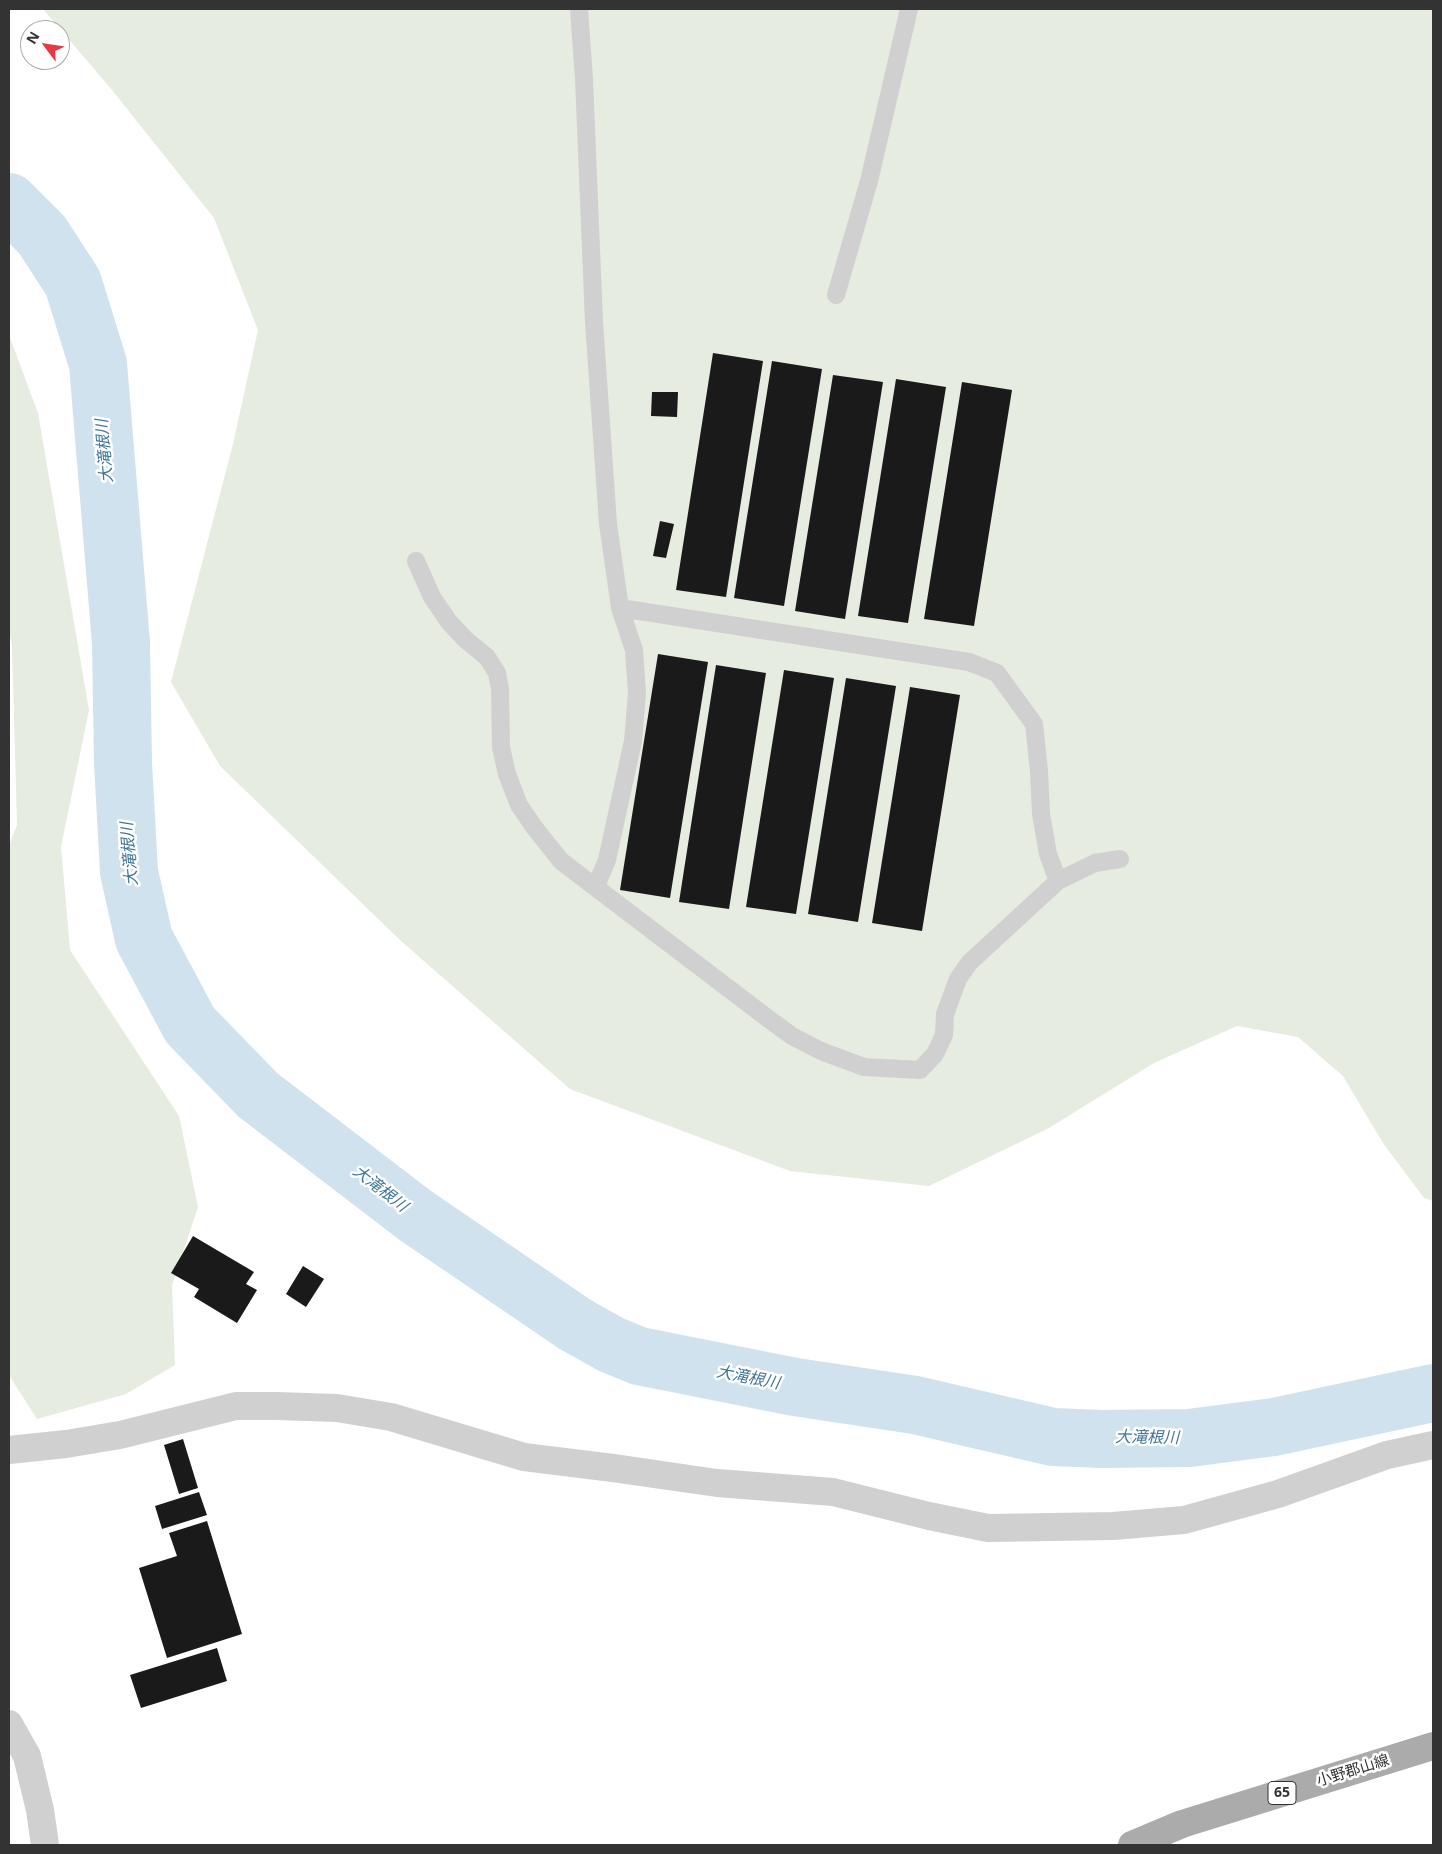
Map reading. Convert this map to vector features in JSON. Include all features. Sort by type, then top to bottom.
[{"type":"main road","name":"小野郡山線","points":[[1132,1845],[1182,1824],[1433,1746]]},
{"type":"street","points":[[9,1450],[66,1444],[120,1435],[236,1406],[338,1408],[391,1417],[524,1458],[613,1468],[717,1483],[833,1492],[929,1516],[988,1528],[1113,1526],[1184,1520],[1278,1494],[1387,1455],[1433,1445]]},
{"type":"street","points":[[9,1724],[27,1756],[46,1845]]},
{"type":"lane","points":[[579,9],[584,79],[594,312],[608,524],[620,608],[634,650],[637,693],[633,741],[606,860],[596,886]]},
{"type":"lane","points":[[836,295],[869,181],[909,9]]},
{"type":"lane","points":[[416,561],[432,597],[449,622],[466,640],[487,657],[498,673],[501,747],[508,774],[519,805],[561,861],[596,886],[703,971],[792,1036],[822,1051],[864,1067],[920,1070],[935,1054],[944,1035],[945,1014],[958,979],[968,963],[1058,881],[1095,863],[1120,860]]},
{"type":"lane","points":[[620,608],[969,662],[997,673],[1034,724],[1041,814],[1048,854],[1058,881]]},
{"type":"shaded area","points":[[43,9],[1433,9],[1433,1201],[1424,1198],[1383,1143],[1343,1076],[1298,1037],[1237,1026],[1154,1063],[1049,1128],[929,1186],[790,1171],[570,1089],[401,941],[220,766],[171,682],[233,444],[258,330],[214,218],[112,90],[70,41],[70,20],[52,20]]},
{"type":"shaded area","points":[[9,335],[38,413],[89,710],[61,847],[70,950],[179,1116],[198,1207],[172,1285],[175,1365],[126,1394],[37,1419],[9,1375],[9,845],[17,825],[12,645],[9,631]]},
{"type":"building","points":[[713,353],[763,361],[726,597],[676,590]]},
{"type":"building","points":[[772,361],[822,369],[784,606],[734,598]]},
{"type":"building","points":[[833,375],[883,382],[845,619],[795,611]]},
{"type":"building","points":[[896,379],[946,387],[908,623],[858,616]]},
{"type":"building","points":[[962,382],[1012,390],[974,626],[924,619]]},
{"type":"building","points":[[652,392],[678,392],[677,417],[651,416]]},
{"type":"building","points":[[660,521],[674,524],[666,558],[653,556]]},
{"type":"building","points":[[658,654],[708,662],[670,898],[620,890]]},
{"type":"building","points":[[716,665],[766,673],[729,909],[679,902]]},
{"type":"building","points":[[784,670],[834,678],[796,914],[746,907]]},
{"type":"building","points":[[846,678],[896,686],[858,922],[808,914]]},
{"type":"building","points":[[910,687],[960,695],[922,931],[872,923]]},
{"type":"building","points":[[193,1236],[254,1272],[246,1284],[257,1290],[237,1323],[194,1297],[199,1289],[171,1273]]},
{"type":"building","points":[[303,1266],[324,1279],[306,1307],[286,1294]]},
{"type":"building","points":[[183,1439],[198,1488],[179,1494],[164,1445]]},
{"type":"building","points":[[199,1492],[207,1515],[162,1529],[155,1506]]},
{"type":"building","points":[[207,1521],[242,1634],[167,1658],[139,1568],[177,1556],[169,1533]]},
{"type":"building","points":[[217,1648],[227,1681],[141,1708],[130,1675]]},
{"type":"waterway","name":"大滝根川","points":[[9,202],[42,235],[73,283],[98,364],[121,643],[123,763],[129,872],[144,939],[190,1025],[258,1095],[416,1216],[576,1325],[612,1345],[639,1356],[795,1387],[915,1405],[1053,1437],[1102,1439],[1189,1438],[1274,1427],[1433,1393]]}]
